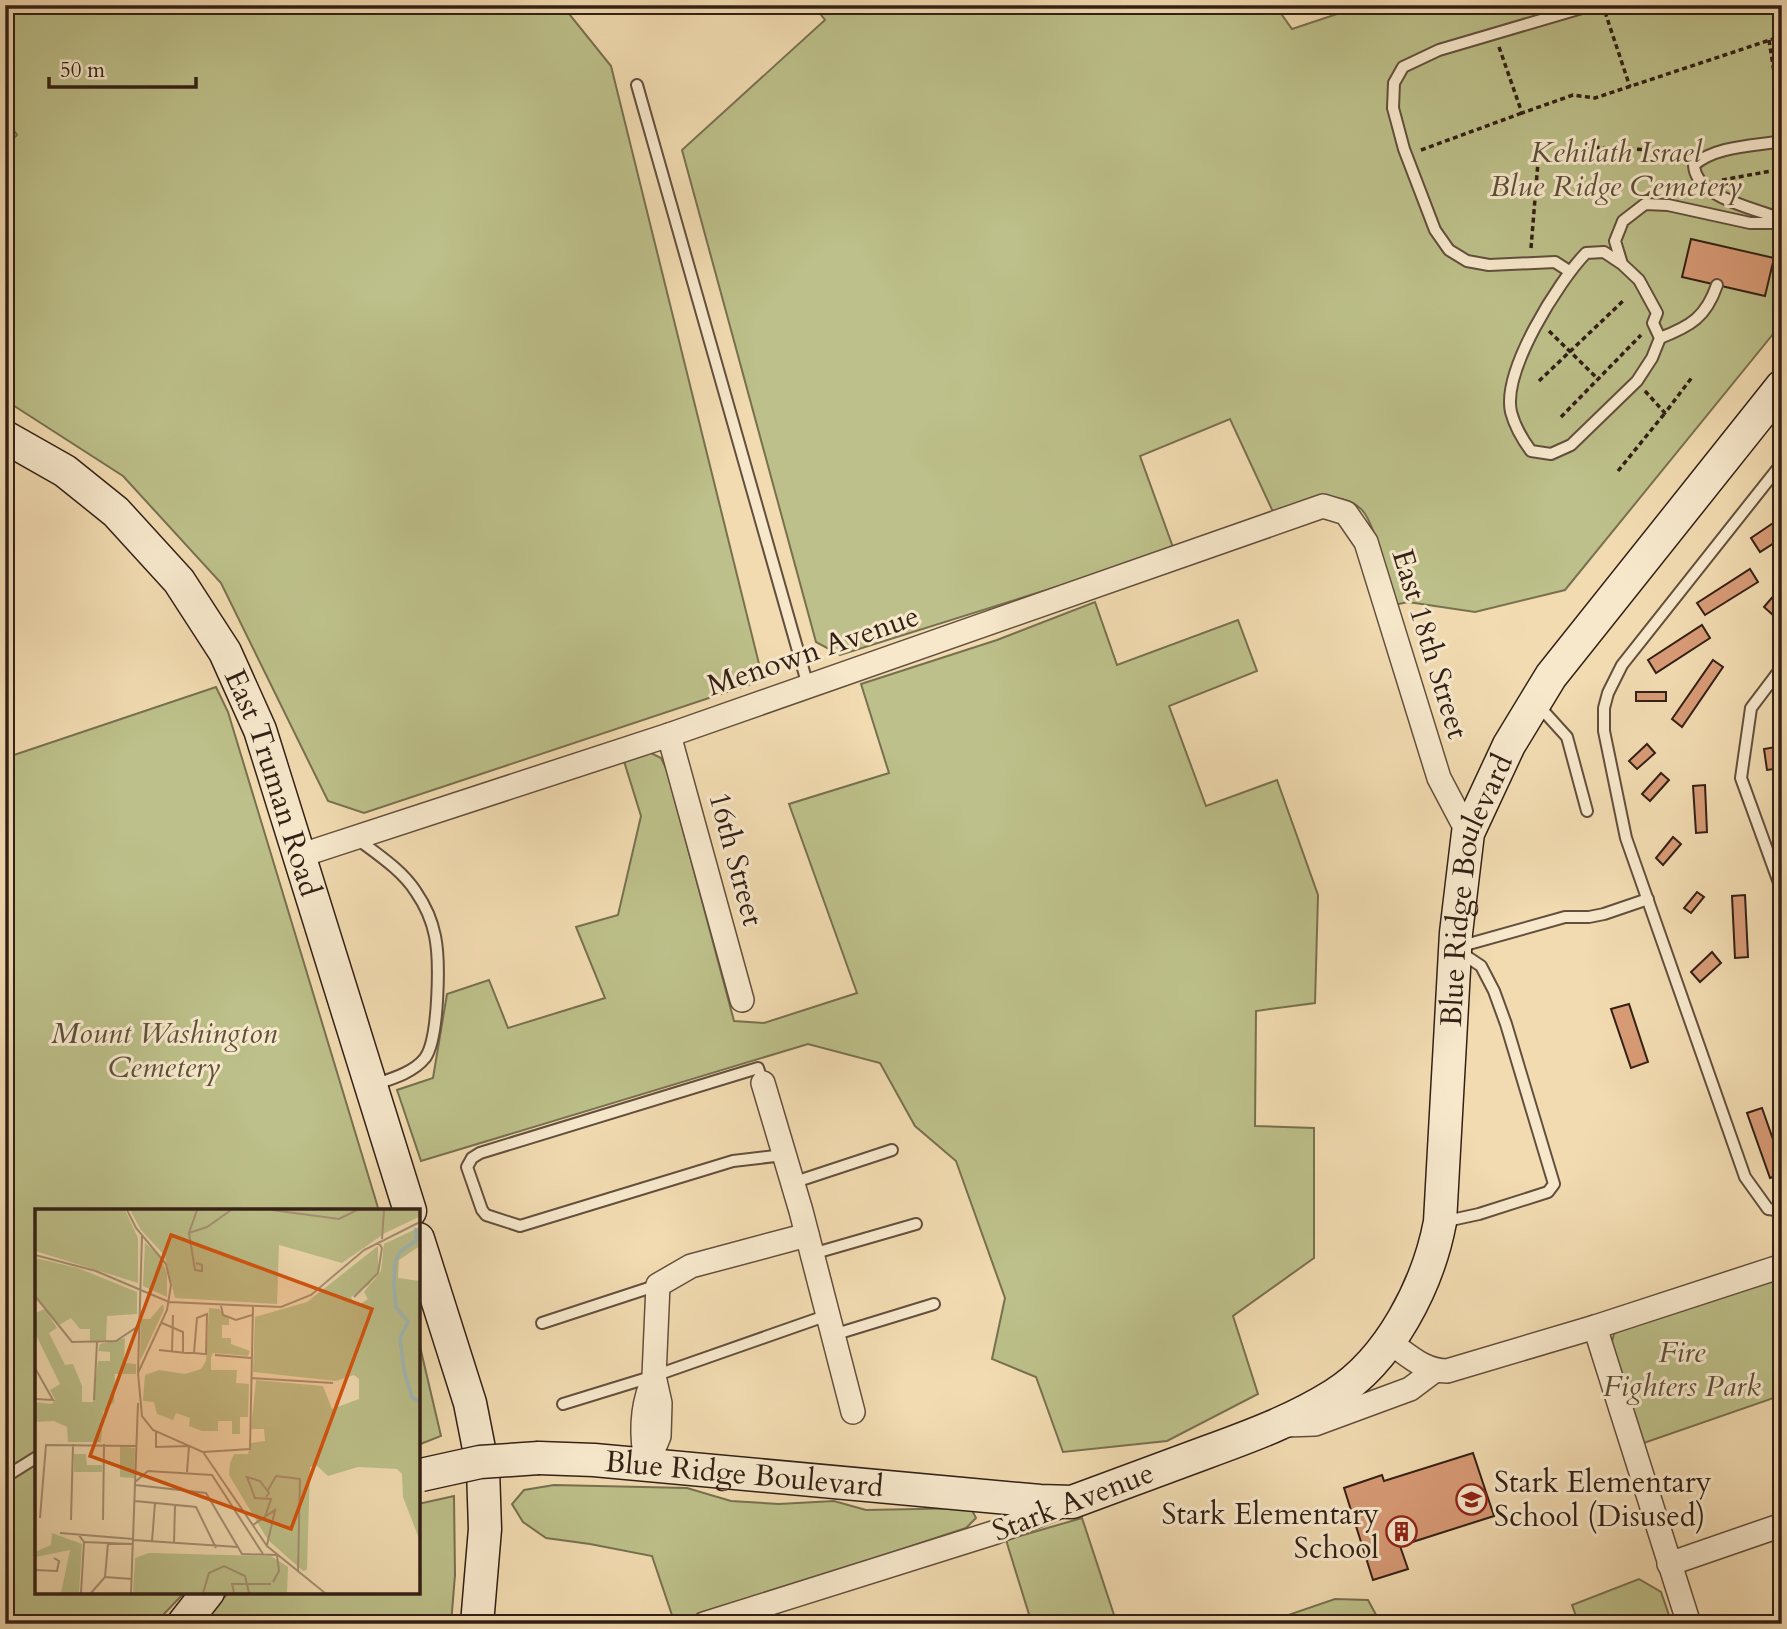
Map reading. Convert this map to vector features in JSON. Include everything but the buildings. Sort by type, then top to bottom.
[{"type":"main road","name":"Blue Ridge Boulevard","points":[[1280,1425],[1336,1394],[1370,1364],[1420,1290],[1435,1248],[1440,1222],[1455,948],[1468,833],[1509,745],[1551,676],[1782,386]]},
{"type":"main road","name":"East Truman Road","points":[[5,437],[65,471],[116,512],[179,581],[225,652],[260,730],[409,1209]]},
{"type":"main road","points":[[420,1245],[470,1403],[483,1468],[485,1529],[477,1624]]},
{"type":"main road","name":"Stark Avenue","points":[[1072,1502],[1280,1425]]},
{"type":"main road","name":"Blue Ridge Boulevard","points":[[420,1476],[480,1462],[539,1458],[1072,1502]]},
{"type":"main road","points":[[183,1624],[206,1594]]},
{"type":"street","name":"Menown Avenue","points":[[299,856],[669,734],[1323,506],[1346,513]]},
{"type":"street","name":"East 18th Street","points":[[1346,513],[1366,542],[1439,778],[1468,833]]},
{"type":"street","name":"16th Street","points":[[669,734],[742,1000]]},
{"type":"street","points":[[763,1083],[810,1245],[853,1412]]},
{"type":"street","points":[[647,1465],[659,1436],[660,1403],[654,1376],[658,1285],[691,1266],[810,1245]]},
{"type":"street","name":"Stark Avenue","points":[[1280,1425],[1315,1424],[1410,1389],[1434,1371],[1447,1371],[1595,1327],[1782,1266]]},
{"type":"street","points":[[1595,1327],[1689,1624]]},
{"type":"street","points":[[1388,1341],[1434,1371]]},
{"type":"street","name":"Stark Avenue","points":[[716,1622],[996,1532],[1072,1502]]},
{"type":"street","points":[[1669,1564],[1782,1525]]},
{"type":"lane","points":[[1569,271],[1555,262],[1489,265],[1467,261],[1449,250],[1435,230],[1404,149],[1393,108],[1394,83],[1404,67],[1440,50],[1592,5]]},
{"type":"lane","points":[[637,85],[808,686]]},
{"type":"lane","points":[[1782,141],[1718,153],[1701,159],[1694,165],[1694,175],[1699,184],[1711,193],[1782,221]]},
{"type":"lane","points":[[1622,264],[1615,241],[1623,221],[1645,204],[1668,205],[1750,223],[1782,221]]},
{"type":"lane","points":[[1660,338],[1653,323],[1657,313],[1639,280],[1604,252],[1586,253],[1569,271],[1523,351],[1511,380],[1511,410],[1520,435],[1531,451],[1551,454],[1571,445],[1637,381],[1652,358],[1660,338],[1692,324],[1703,314],[1717,285]]},
{"type":"lane","points":[[1782,463],[1622,665],[1608,693],[1604,708],[1604,732],[1626,838],[1745,1177],[1768,1209],[1782,1211]]},
{"type":"lane","points":[[1782,667],[1751,708],[1741,778],[1782,891]]},
{"type":"lane","points":[[1535,702],[1567,737],[1587,811]]},
{"type":"lane","points":[[356,838],[404,877],[416,891],[436,938],[438,999],[431,1048],[415,1068],[371,1086]]},
{"type":"lane","points":[[1455,948],[1565,917],[1597,916],[1648,899]]},
{"type":"lane","points":[[1440,1222],[1479,1214],[1548,1192],[1554,1184],[1494,991],[1481,966],[1455,948]]},
{"type":"lane","points":[[763,1083],[758,1068],[480,1153],[472,1158],[467,1167],[486,1215],[520,1226],[733,1161],[784,1155]]},
{"type":"lane","points":[[792,1183],[892,1150]]},
{"type":"lane","points":[[810,1245],[916,1224]]},
{"type":"lane","points":[[542,1323],[658,1285]]},
{"type":"lane","points":[[563,1404],[830,1325],[934,1304]]},
{"type":"lane","points":[[5,1477],[35,1458]]},
{"type":"path","points":[[1603,5],[1630,87]]},
{"type":"path","points":[[1495,35],[1522,113]]},
{"type":"path","points":[[1415,152],[1573,95],[1595,99],[1782,36]]},
{"type":"path","points":[[1769,40],[1782,123]]},
{"type":"path","points":[[1586,147],[1678,151],[1694,165]]},
{"type":"path","points":[[1530,264],[1538,162]]},
{"type":"path","points":[[1699,184],[1782,169]]},
{"type":"path","points":[[1539,381],[1623,301]]},
{"type":"path","points":[[1539,323],[1598,379]]},
{"type":"path","points":[[1561,417],[1653,323]]},
{"type":"path","points":[[1618,471],[1693,376]]},
{"type":"path","points":[[1637,381],[1665,413]]},
{"type":"green space","points":[[5,5],[562,5],[611,66],[763,680],[364,813],[328,801],[221,583],[123,476],[5,400],[5,147],[17,135],[5,118]]},
{"type":"green space","name":"Kehilath Israel Blue Ridge Cemetery","points":[[813,5],[1275,5],[1292,29],[1364,5],[1782,5],[1782,323],[1565,590],[1475,612],[1408,602],[1394,605],[1372,527],[1361,509],[1346,500],[1329,498],[1274,514],[1230,419],[1140,456],[1174,550],[840,655],[816,642],[682,150],[825,20]]},
{"type":"green space","points":[[1095,602],[1117,665],[1238,620],[1257,671],[1169,706],[1206,806],[1277,780],[1318,895],[1315,1003],[1256,1011],[1255,1126],[1314,1128],[1314,1258],[1233,1316],[1258,1394],[1167,1441],[1063,1452],[1036,1377],[992,1359],[1005,1298],[956,1161],[915,1126],[880,1063],[808,1044],[421,1161],[397,1090],[433,1078],[447,994],[489,980],[508,1028],[605,998],[576,927],[618,915],[641,816],[623,758],[649,752],[661,758],[667,770],[734,1021],[764,1023],[857,993],[789,804],[889,773],[861,684],[997,640]]},
{"type":"green space","name":"Mount Washington Cemetery","points":[[216,687],[228,712],[378,1209],[35,1209],[35,1594],[183,1594],[158,1624],[5,1624],[5,758]]},
{"type":"green space","name":"Fire Fighters Park","points":[[1782,1277],[1782,1395],[1641,1444],[1611,1345],[1614,1334],[1626,1327]]},
{"type":"green space","points":[[420,1347],[441,1436],[420,1444]]},
{"type":"green space","points":[[554,1485],[687,1488],[731,1501],[779,1504],[834,1501],[866,1510],[971,1508],[976,1518],[966,1528],[675,1624],[652,1556],[546,1538],[523,1522],[512,1504],[524,1490]]},
{"type":"green space","points":[[454,1496],[455,1575],[451,1624],[200,1624],[227,1594],[420,1594],[420,1504]]},
{"type":"green space","points":[[1082,1518],[1117,1624],[1032,1624],[1006,1540]]},
{"type":"green space","points":[[1639,1579],[1661,1592],[1672,1624],[1579,1624],[1572,1605]]},
{"type":"green space","points":[[1335,1599],[1368,1600],[1381,1624],[1262,1624]]},
{"type":"place","name":"Stark Elementary School (Disused)","points":[[1471,1499]]},
{"type":"place","name":"Stark Elementary School","points":[[1402,1531]]}]
